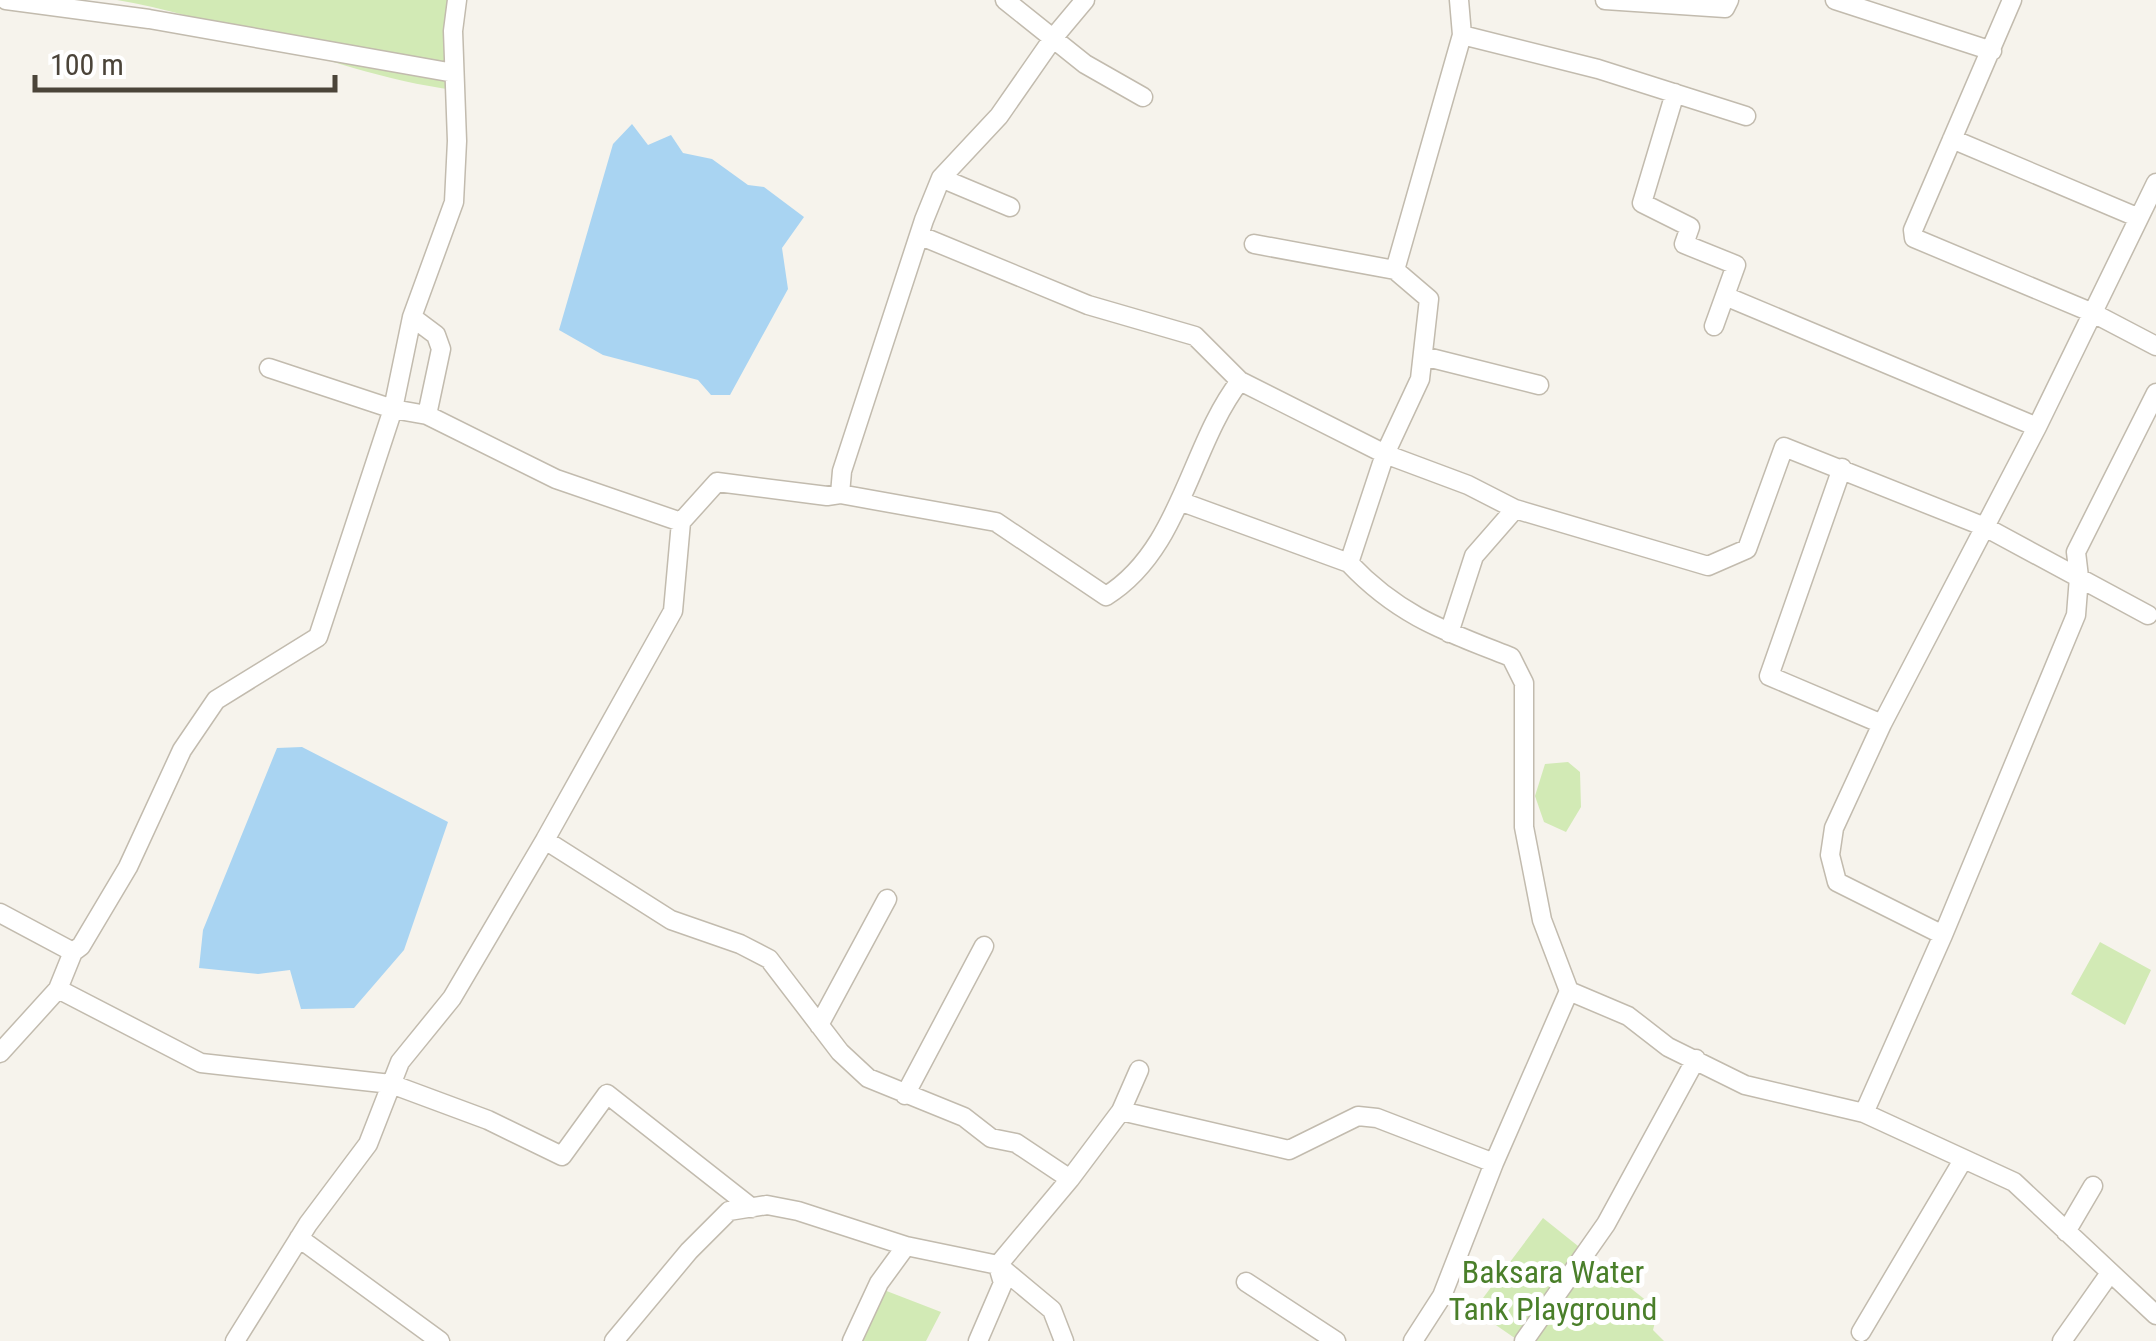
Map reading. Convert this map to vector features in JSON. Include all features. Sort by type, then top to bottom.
[{"type":"street","points":[[6,0],[149,19],[454,73]]},
{"type":"street","points":[[0,1053],[58,989],[73,952],[81,946],[128,866],[182,750],[216,700],[318,637],[393,409],[412,317],[454,202],[457,140],[453,31],[458,0]]},
{"type":"street","points":[[1005,0],[1085,64],[1143,97]]},
{"type":"street","points":[[840,494],[842,471],[941,178],[999,116],[1085,0]]},
{"type":"street","points":[[1394,270],[1462,34],[1459,0]]},
{"type":"street","points":[[1606,0],[1725,8],[1729,0]]},
{"type":"street","points":[[1835,0],[1992,51]]},
{"type":"street","points":[[2012,0],[1913,230],[1914,238],[2093,313],[2156,346]]},
{"type":"street","points":[[1462,34],[1746,116]]},
{"type":"street","points":[[1676,93],[1642,203],[1690,227],[1684,244],[1736,265],[1714,326]]},
{"type":"street","points":[[1952,139],[2139,218]]},
{"type":"street","points":[[941,178],[1010,207]]},
{"type":"street","points":[[1943,935],[1837,882],[1830,855],[1834,828],[1882,724],[2037,426],[2156,184]]},
{"type":"street","points":[[921,236],[1088,304],[1195,336],[1240,380],[1384,454],[1468,486],[1515,510],[1708,566],[1747,550],[1784,447],[1984,527],[2148,615]]},
{"type":"street","points":[[1254,244],[1394,270],[1429,299],[1420,380],[1384,454],[1349,563]]},
{"type":"street","points":[[1725,296],[2037,426]]},
{"type":"street","points":[[412,317],[436,335],[441,350],[427,415]]},
{"type":"street","points":[[1423,356],[1539,384]]},
{"type":"street","points":[[269,368],[393,409],[427,415],[556,479],[681,522]]},
{"type":"street","points":[[235,1341],[299,1238],[368,1144],[400,1062],[452,998],[674,611],[681,522],[717,482],[827,496],[840,494],[996,522],[1106,596],[1129,582],[1182,502],[1223,402],[1240,380]]},
{"type":"street","points":[[1864,1112],[1943,935],[2076,616],[2076,552],[2156,393]]},
{"type":"street","points":[[1842,468],[1769,676],[1882,724]]},
{"type":"street","points":[[1182,502],[1349,563],[1371,586],[1411,616],[1511,657],[1524,682],[1524,828],[1542,920],[1569,991],[1494,1163],[1442,1296],[1412,1341]]},
{"type":"street","points":[[1449,633],[1474,556],[1515,510]]},
{"type":"street","points":[[545,840],[671,920],[740,944],[769,959],[840,1052],[868,1078],[964,1117],[991,1138],[1016,1143],[1070,1179]]},
{"type":"street","points":[[819,1025],[888,900]]},
{"type":"street","points":[[0,913],[73,952]]},
{"type":"street","points":[[905,1095],[984,946]]},
{"type":"street","points":[[58,989],[201,1063],[391,1084],[488,1120],[562,1156],[607,1094],[752,1208]]},
{"type":"street","points":[[1569,991],[1628,1016],[1668,1046],[1745,1086],[1864,1112],[2014,1182],[2156,1315]]},
{"type":"street","points":[[1524,1341],[1606,1224],[1696,1058]]},
{"type":"street","points":[[998,1265],[1121,1111],[1138,1070]]},
{"type":"street","points":[[1121,1111],[1289,1150],[1358,1116],[1376,1118],[1494,1163]]},
{"type":"street","points":[[1862,1332],[1963,1160]]},
{"type":"street","points":[[2066,1232],[2092,1186]]},
{"type":"street","points":[[614,1341],[689,1250],[729,1211],[767,1205],[798,1211],[906,1246],[998,1265],[1052,1310],[1064,1341]]},
{"type":"street","points":[[299,1238],[440,1341]]},
{"type":"street","points":[[852,1341],[879,1283],[906,1246]]},
{"type":"street","points":[[978,1341],[1003,1283],[998,1265]]},
{"type":"street","points":[[2062,1341],[2110,1273]]},
{"type":"street","points":[[1246,1282],[1336,1341]]},
{"type":"green space","points":[[117,0],[453,0],[455,90],[369,72],[202,20]]},
{"type":"green space","points":[[1568,762],[1580,772],[1581,807],[1566,832],[1544,822],[1535,796],[1545,764]]},
{"type":"green space","points":[[2100,942],[2151,970],[2125,1025],[2071,994]]},
{"type":"green space","name":"Baksara Water Tank Playground","points":[[1543,1218],[1658,1310],[1653,1330],[1664,1341],[1519,1341],[1474,1310]]},
{"type":"green space","points":[[884,1290],[941,1312],[926,1341],[861,1341]]},
{"type":"water","points":[[632,124],[648,145],[671,135],[683,153],[712,159],[748,185],[764,187],[804,217],[782,248],[788,289],[730,395],[711,395],[698,380],[603,355],[559,330],[613,144]]},
{"type":"water","points":[[302,747],[448,822],[404,950],[354,1008],[301,1009],[290,970],[258,974],[199,968],[203,930],[277,748]]}]
